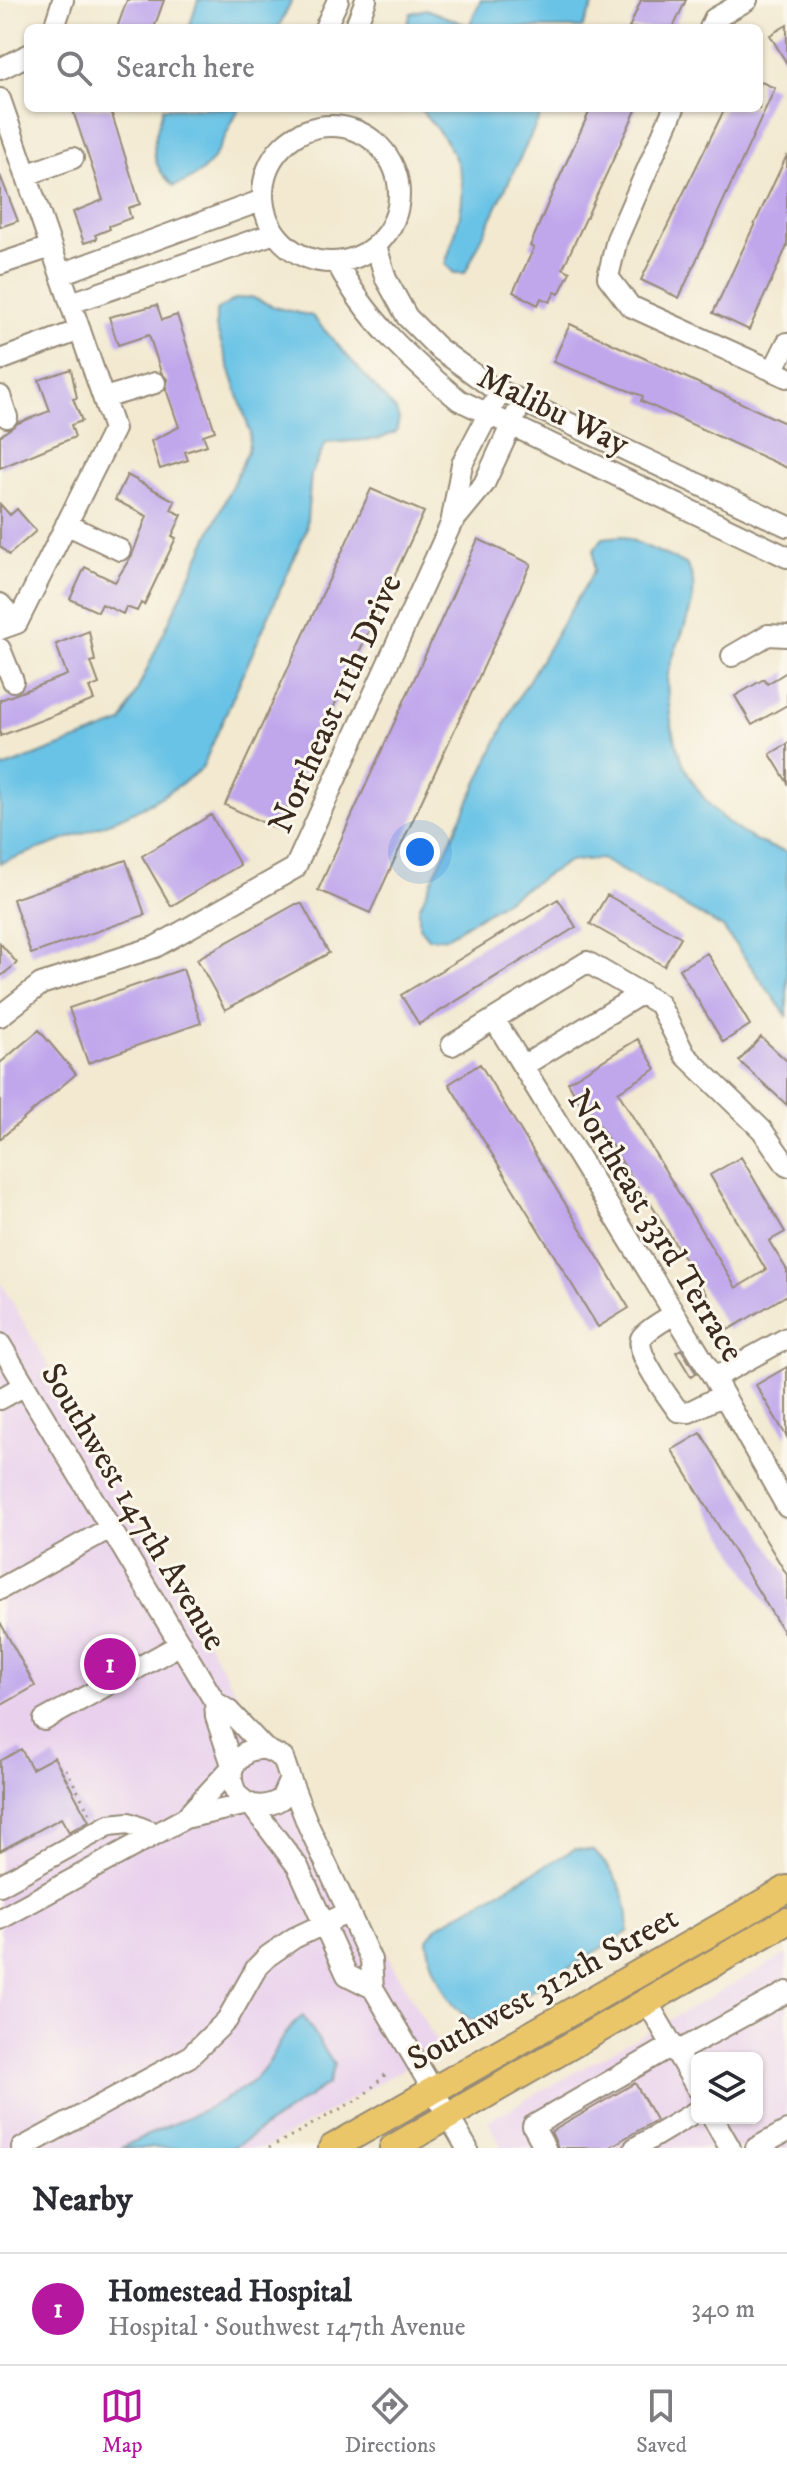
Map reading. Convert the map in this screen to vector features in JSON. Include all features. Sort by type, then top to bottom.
[{"type":"main road","name":"Southwest 312th Street","points":[[332,2148],[787,1889]]},
{"type":"main road","name":"Southwest 312th Street","points":[[393,2148],[787,1916]]},
{"type":"street","points":[[55,24],[63,0]]},
{"type":"street","points":[[327,24],[338,0]]},
{"type":"street","points":[[357,24],[366,0]]},
{"type":"street","points":[[712,24],[714,19],[747,0]]},
{"type":"street","points":[[0,69],[24,57]]},
{"type":"street","points":[[0,99],[8,149],[26,175],[114,429],[66,524],[8,626]]},
{"type":"street","points":[[309,112],[310,129]]},
{"type":"street","points":[[342,112],[349,128]]},
{"type":"street","points":[[672,112],[617,239],[608,277],[613,288],[630,306],[780,374],[787,343]]},
{"type":"street","points":[[329,126],[349,128],[375,142],[393,165],[400,193],[393,222],[376,246],[364,254],[337,262],[309,259],[284,244],[275,233],[263,200],[271,162],[287,142],[310,129],[329,126]]},
{"type":"street","points":[[26,175],[73,158]]},
{"type":"street","points":[[61,274],[263,200]]},
{"type":"street","points":[[71,303],[275,233]]},
{"type":"street","name":"Malibu Way","points":[[376,246],[386,279],[407,317],[438,348],[500,392],[787,526]]},
{"type":"street","points":[[0,264],[51,247]]},
{"type":"street","name":"Malibu Way","points":[[337,262],[361,301],[415,363],[459,400],[787,557]]},
{"type":"street","points":[[0,360],[80,330]]},
{"type":"street","points":[[104,398],[155,383]]},
{"type":"street","name":"Northeast 11th Drive","points":[[0,1016],[41,984],[155,947],[295,868],[451,524],[462,464],[500,392]]},
{"type":"street","points":[[0,396],[7,417]]},
{"type":"street","name":"Northeast 11th Drive","points":[[451,524],[484,484],[523,403]]},
{"type":"street","points":[[66,524],[120,550]]},
{"type":"street","points":[[0,604],[8,626]]},
{"type":"street","points":[[732,656],[768,635],[787,636]]},
{"type":"street","points":[[0,649],[13,681]]},
{"type":"street","points":[[452,1045],[587,962],[659,1004],[685,1055],[762,1130],[787,1166]]},
{"type":"street","points":[[523,1066],[642,993]]},
{"type":"street","name":"Northeast 33rd Terrace","points":[[494,1019],[674,1314],[787,1507]]},
{"type":"street","points":[[674,1314],[642,1336],[639,1344],[642,1355],[678,1411],[689,1412],[717,1387],[787,1338]]},
{"type":"street","name":"Southwest 147th Avenue","points":[[0,1344],[215,1702],[264,1748]]},
{"type":"street","points":[[0,1399],[25,1385]]},
{"type":"street","points":[[0,1589],[110,1528]]},
{"type":"street","points":[[44,1720],[181,1644]]},
{"type":"street","name":"Southwest 147th Avenue","points":[[215,1702],[216,1717],[232,1770]]},
{"type":"street","points":[[0,1919],[185,1818],[247,1751],[264,1748],[283,1758],[347,1913],[371,1960],[373,1988],[467,2148]]},
{"type":"street","points":[[232,1770],[236,1793],[250,1804],[288,1850],[347,1975],[373,1988]]},
{"type":"street","points":[[185,1818],[250,1804],[267,1806],[281,1799],[290,1779]]},
{"type":"street","points":[[0,1885],[109,1825],[129,1823],[156,1834]]},
{"type":"street","points":[[22,2148],[189,2057],[227,2020],[257,1967],[279,1947],[347,1913]]},
{"type":"street","points":[[646,2000],[691,2077]]},
{"type":"street","points":[[545,2148],[533,2126],[675,2048],[784,2000]]},
{"type":"street","points":[[635,2148],[691,2115]]},
{"type":"street","points":[[716,2124],[730,2148]]},
{"type":"street","points":[[756,2148],[787,2131]]},
{"type":"path","points":[[66,1769],[90,1814]]},
{"type":"path","points":[[269,2148],[362,2097],[387,2073]]},
{"type":"shaded area","points":[[0,1281],[440,2048],[265,2148],[0,2148]]},
{"type":"shaded area","points":[[787,1954],[787,2148],[502,2148],[488,2121]]},
{"type":"water","points":[[198,0],[292,0],[280,24],[190,24]]},
{"type":"water","points":[[481,0],[596,0],[584,24],[470,24]]},
{"type":"water","points":[[426,9],[464,24],[407,24],[411,13]]},
{"type":"water","points":[[162,112],[238,112],[208,165],[200,173],[174,186],[155,159],[155,141]]},
{"type":"water","points":[[422,112],[542,112],[465,273],[454,273],[445,264],[459,217],[462,180],[449,147]]},
{"type":"water","points":[[251,297],[277,308],[312,316],[396,411],[399,419],[396,432],[379,439],[326,443],[311,474],[306,531],[202,768],[180,785],[131,813],[0,863],[0,769],[122,723],[248,451],[250,432],[216,327],[216,311],[235,299]]},
{"type":"water","points":[[622,536],[686,564],[692,576],[692,603],[667,681],[673,730],[690,777],[720,816],[762,843],[787,852],[787,1016],[723,928],[601,859],[569,861],[445,938],[428,938],[419,927],[419,908],[514,705],[594,571],[594,550],[603,538]]},
{"type":"water","points":[[575,1849],[594,1851],[615,1878],[627,1908],[628,1932],[498,2011],[474,2021],[464,2015],[442,1986],[427,1940],[438,1926]]},
{"type":"water","points":[[303,2016],[334,2065],[328,2084],[233,2148],[121,2148],[204,2109],[250,2083],[265,2067],[288,2031]]},
{"type":"building","points":[[127,0],[164,0],[155,24],[118,24]]},
{"type":"building","points":[[641,0],[686,0],[675,24],[631,24]]},
{"type":"building","points":[[787,25],[787,64],[770,35]]},
{"type":"building","points":[[763,83],[775,88],[679,298],[641,280],[723,112],[763,112]]},
{"type":"building","points":[[73,112],[111,112],[140,204],[128,208],[131,218],[109,226],[110,229],[95,235],[97,239],[84,243],[73,212],[103,200]]},
{"type":"building","points":[[589,112],[635,112],[563,268],[570,272],[559,294],[555,292],[550,302],[541,298],[538,305],[513,292],[534,248],[530,246]]},
{"type":"building","points":[[787,155],[787,246],[749,330],[713,313]]},
{"type":"building","points":[[0,175],[18,221],[0,227]]},
{"type":"building","points":[[157,305],[162,320],[177,315],[215,431],[203,435],[207,445],[185,452],[188,460],[160,469],[151,441],[179,427],[166,389],[167,379],[161,372],[149,335],[118,345],[109,317]]},
{"type":"building","points":[[570,324],[787,424],[787,468],[641,401],[643,396],[553,362]]},
{"type":"building","points":[[71,369],[77,398],[73,399],[82,421],[71,425],[75,437],[0,468],[0,436],[18,423],[50,411],[39,380]]},
{"type":"building","points":[[127,475],[175,501],[171,510],[182,515],[172,536],[176,538],[144,605],[141,603],[137,611],[126,607],[123,614],[102,604],[98,612],[70,599],[85,567],[115,582],[132,555],[147,516],[115,500]]},
{"type":"building","points":[[371,489],[424,512],[277,829],[225,805]]},
{"type":"building","points":[[0,504],[10,515],[17,509],[36,531],[9,555],[0,546]]},
{"type":"building","points":[[478,539],[531,564],[370,913],[318,890]]},
{"type":"building","points":[[89,631],[95,661],[91,662],[99,684],[89,688],[94,700],[0,736],[0,700],[67,675],[56,644]]},
{"type":"building","points":[[787,672],[787,705],[752,725],[735,696],[764,679],[767,684]]},
{"type":"building","points":[[787,744],[787,782],[770,754]]},
{"type":"building","points":[[211,815],[240,865],[171,906],[142,856]]},
{"type":"building","points":[[126,860],[145,915],[31,954],[13,899]]},
{"type":"building","points":[[607,895],[681,937],[664,966],[590,924]]},
{"type":"building","points":[[558,899],[576,927],[419,1024],[401,995]]},
{"type":"building","points":[[296,904],[302,904],[329,953],[225,1010],[197,959]]},
{"type":"building","points":[[0,943],[17,963],[0,977]]},
{"type":"building","points":[[707,953],[750,1025],[723,1042],[679,969]]},
{"type":"building","points":[[183,969],[201,1023],[88,1063],[69,1008]]},
{"type":"building","points":[[39,1030],[76,1074],[0,1139],[0,1063]]},
{"type":"building","points":[[761,1037],[787,1061],[787,1105],[739,1061]]},
{"type":"building","points":[[638,1039],[656,1069],[618,1092],[736,1288],[766,1270],[710,1175],[741,1157],[785,1232],[769,1241],[787,1270],[787,1295],[728,1330],[646,1196],[644,1198],[589,1109],[585,1112],[568,1082]]},
{"type":"building","points":[[480,1064],[629,1308],[598,1327],[449,1084]]},
{"type":"building","points":[[681,1349],[696,1373],[691,1377],[676,1352]]},
{"type":"building","points":[[787,1367],[787,1437],[756,1385]]},
{"type":"building","points":[[701,1433],[787,1575],[787,1638],[672,1450]]},
{"type":"building","points":[[0,1622],[35,1686],[0,1706]]},
{"type":"building","points":[[21,1749],[32,1769],[54,1757],[89,1821],[69,1832],[61,1818],[0,1851],[0,1761]]},
{"type":"building","points":[[635,2083],[656,2120],[608,2148],[558,2148],[551,2132]]},
{"type":"place","name":"Homestead Hospital","points":[[110,1664]]}]
